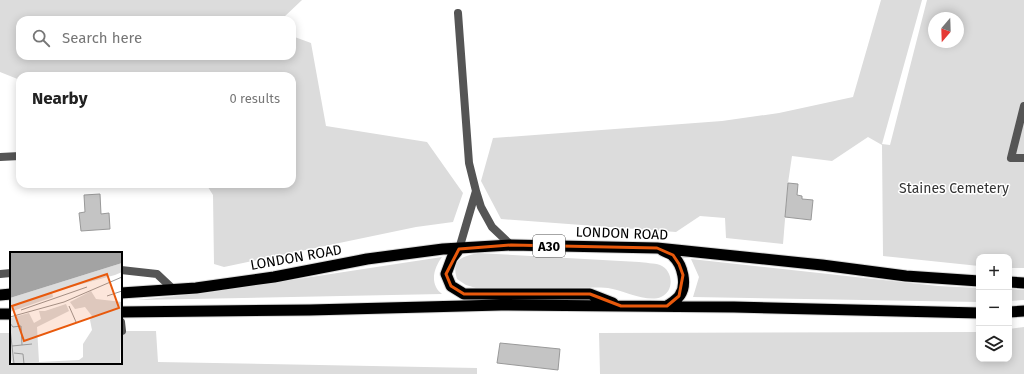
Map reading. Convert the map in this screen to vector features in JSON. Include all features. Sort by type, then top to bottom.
[{"type":"highway","name":"LONDON ROAD","points":[[122,293],[196,288],[274,277],[367,260],[443,250],[511,245],[657,248],[822,265],[906,276],[976,281]]},
{"type":"highway","name":"A30","points":[[657,248],[673,255],[679,264],[683,275],[683,286],[679,296],[667,306]]},
{"type":"highway","points":[[459,249],[452,258],[446,274],[450,286],[464,294],[590,294],[621,306]]},
{"type":"highway","points":[[1012,282],[1024,283]]},
{"type":"highway","points":[[0,295],[10,294]]},
{"type":"highway","points":[[122,312],[318,310],[501,305],[667,306],[976,313]]},
{"type":"highway","points":[[1012,312],[1024,311]]},
{"type":"lane","points":[[458,13],[469,163],[481,207],[492,227],[511,245]]},
{"type":"lane","points":[[1024,106],[1011,158],[1024,158]]},
{"type":"lane","points":[[0,157],[16,156]]},
{"type":"lane","points":[[459,249],[476,191]]},
{"type":"lane","points":[[122,270],[157,274],[174,290]]},
{"type":"lane","points":[[0,274],[10,273]]},
{"type":"highlighted area","points":[[511,245],[657,248],[673,255],[679,264],[683,275],[679,296],[667,306],[621,306],[590,294],[464,294],[451,286],[446,274],[459,249]]},
{"type":"green space","points":[[0,0],[302,0],[285,16],[16,16],[16,60],[296,60],[296,37],[311,43],[326,126],[427,142],[463,193],[453,222],[416,227],[224,267],[214,264],[213,195],[209,188],[296,188],[296,72],[16,72],[16,78],[0,72]]},
{"type":"green space","name":"Staines Cemetery","points":[[881,0],[922,0],[882,144],[890,145],[927,0],[1024,0],[1024,268],[1012,268],[1012,254],[976,254],[976,266],[883,256],[882,145],[868,137],[832,161],[792,156],[788,183],[783,244],[726,238],[725,218],[700,216],[676,232],[501,219],[481,181],[493,138],[722,121],[779,113],[853,97]]},
{"type":"green space","points":[[478,253],[655,264],[660,265],[668,271],[671,281],[669,290],[666,294],[656,298],[642,297],[608,288],[476,288],[466,285],[457,279],[455,267],[462,258]]},
{"type":"green space","points":[[442,257],[436,267],[434,279],[436,288],[442,294],[137,300],[206,293]]},
{"type":"green space","points":[[691,259],[938,286],[976,288],[976,302],[693,297],[699,277]]},
{"type":"green space","points":[[1012,289],[1024,290],[1024,300],[1012,301]]},
{"type":"green space","points":[[1024,327],[1024,374],[600,374],[599,333],[976,332],[976,362],[1012,362],[1012,329]]},
{"type":"green space","points":[[122,331],[156,331],[158,362],[477,368],[477,374],[0,374],[0,333],[10,333],[10,364],[122,364]]},
{"type":"building","points":[[788,183],[798,184],[797,195],[802,196],[802,199],[813,200],[811,220],[785,217]]},
{"type":"building","points":[[100,194],[101,214],[109,213],[110,229],[81,231],[79,213],[85,212],[84,195]]},
{"type":"building","points":[[500,343],[560,349],[558,370],[497,363]]}]
